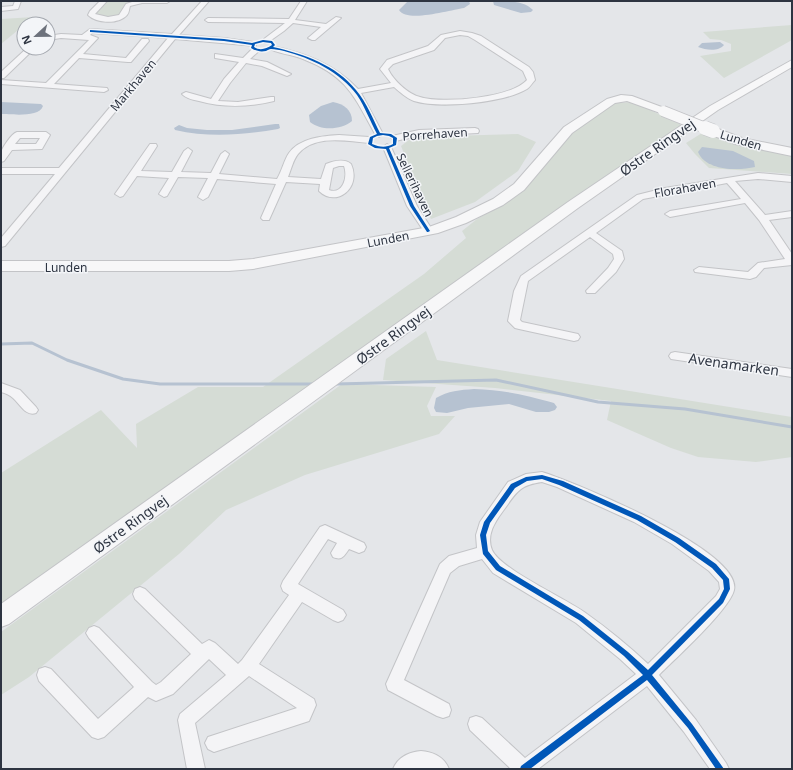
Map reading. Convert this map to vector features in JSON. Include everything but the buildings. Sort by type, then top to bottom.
[{"type":"main road","name":"Østre Ringvej","points":[[1,617],[573,205],[714,108],[792,63]]},
{"type":"main road","name":"Lunden","points":[[1,266],[229,266],[253,264],[428,231],[461,220],[508,196],[527,179],[568,130],[611,101],[621,98],[628,98],[739,141],[792,152]]},
{"type":"street","points":[[1,9],[16,8],[18,1]]},
{"type":"street","points":[[100,20],[91,15],[92,12],[104,1]]},
{"type":"street","points":[[84,37],[100,20],[122,15],[125,13],[126,8],[131,4],[142,1],[167,1]]},
{"type":"street","name":"Markhaven","points":[[1,244],[173,37],[206,1]]},
{"type":"street","points":[[91,31],[224,40],[265,50],[291,20],[304,1]]},
{"type":"street","points":[[312,38],[338,18]]},
{"type":"street","points":[[208,20],[291,20],[326,26]]},
{"type":"street","points":[[460,33],[470,34],[478,38],[526,69],[529,72],[531,80],[526,87],[513,93],[446,102],[420,100],[407,95],[396,84],[384,69],[390,62],[431,48],[443,36],[460,33]]},
{"type":"street","points":[[48,85],[94,38],[56,37]]},
{"type":"street","points":[[77,56],[128,60],[144,40]]},
{"type":"street","points":[[270,44],[318,64],[339,77],[355,92],[379,134]]},
{"type":"street","points":[[213,104],[223,85],[254,47]]},
{"type":"street","points":[[1,76],[22,56]]},
{"type":"street","points":[[218,56],[269,66],[287,74]]},
{"type":"street","points":[[1,82],[104,90]]},
{"type":"street","points":[[355,92],[396,84]]},
{"type":"street","points":[[186,94],[213,104],[233,104],[271,99]]},
{"type":"street","name":"Porrehaven","points":[[396,138],[419,134],[475,131]]},
{"type":"street","points":[[266,218],[293,154],[299,147],[333,138],[369,140],[373,136],[379,134],[390,135],[396,138],[396,144],[386,148],[375,147],[370,144],[369,140]]},
{"type":"street","points":[[120,194],[153,146]]},
{"type":"street","points":[[1,159],[8,147]]},
{"type":"street","name":"Sellerihaven","points":[[386,148],[412,206],[428,231]]},
{"type":"street","points":[[164,194],[188,151]]},
{"type":"street","points":[[203,197],[225,154]]},
{"type":"street","points":[[1,171],[61,171]]},
{"type":"street","points":[[134,173],[187,174],[213,177],[325,182]]},
{"type":"street","name":"Florahaven","points":[[574,337],[519,325],[514,321],[513,317],[524,279],[640,197],[665,191],[758,176],[792,179]]},
{"type":"street","points":[[729,180],[763,218],[792,262]]},
{"type":"street","points":[[670,214],[748,200]]},
{"type":"street","points":[[763,218],[792,214]]},
{"type":"street","points":[[590,233],[618,253],[619,259],[612,270],[591,291]]},
{"type":"street","points":[[699,270],[750,276],[754,274],[762,264],[792,262]]},
{"type":"street","name":"Avenamarken","points":[[675,356],[792,373]]},
{"type":"street","points":[[1,387],[16,393],[32,410]]},
{"type":"street","points":[[476,724],[524,769],[648,675],[720,601],[727,589],[726,579],[714,566],[677,540],[640,518],[561,483],[542,477],[526,479],[513,486],[487,522],[483,535],[485,552],[498,568],[581,618],[626,654],[648,675],[690,726],[720,769]]},
{"type":"street","points":[[338,553],[353,544],[325,531],[288,586],[338,615]]},
{"type":"street","points":[[443,710],[394,684],[445,569],[454,561],[485,552]]},
{"type":"street","points":[[196,769],[186,720],[242,670],[299,593]]},
{"type":"street","points":[[140,594],[202,654]]},
{"type":"street","points":[[94,633],[146,688],[156,693],[167,688],[209,648],[242,670],[308,705],[303,715],[214,743]]},
{"type":"street","points":[[45,675],[98,731],[146,688]]},
{"type":"street","points":[[402,769],[412,760],[419,758],[432,761],[440,769]]},
{"type":"shaded area","points":[[106,1],[136,1],[125,6],[119,16],[109,18],[96,17],[94,13]]},
{"type":"shaded area","points":[[16,18],[16,32],[1,44],[1,19]]},
{"type":"shaded area","points":[[792,25],[792,40],[724,78],[700,56],[731,51],[731,44],[721,40],[710,39],[703,32]]},
{"type":"shaded area","points":[[633,102],[682,125],[600,180],[1,605],[1,473],[101,410],[137,448],[136,424],[198,387],[263,387],[424,274],[466,238],[462,231],[477,219],[507,202],[528,185],[571,130],[616,103]]},
{"type":"shaded area","points":[[702,133],[744,145],[792,155],[792,174],[709,168],[686,143]]},
{"type":"shaded area","points":[[518,134],[536,142],[518,171],[475,202],[431,219],[401,146],[413,137]]},
{"type":"shaded area","points":[[426,331],[437,360],[792,417],[792,457],[756,462],[698,457],[671,448],[607,420],[611,401],[495,388],[383,380],[386,359]]},
{"type":"shaded area","points":[[342,384],[436,387],[427,406],[431,416],[455,416],[439,434],[305,475],[226,510],[179,554],[29,677],[1,695],[1,632]]},
{"type":"water","points":[[408,1],[469,1],[470,4],[464,8],[419,16],[404,14],[399,10]]},
{"type":"water","points":[[493,1],[509,1],[525,4],[533,10],[531,12],[521,13],[494,5]]},
{"type":"water","points":[[720,42],[724,45],[715,50],[708,50],[698,47],[702,43]]},
{"type":"water","points":[[1,102],[41,104],[43,106],[40,110],[31,114],[1,114]]},
{"type":"water","points":[[333,102],[341,104],[347,108],[351,114],[352,121],[337,128],[320,127],[310,122],[309,115],[321,106]]},
{"type":"water","points":[[279,124],[280,128],[252,133],[226,135],[201,134],[175,130],[174,128],[179,125],[187,128],[207,130],[232,130]]},
{"type":"water","points":[[702,147],[733,151],[754,161],[755,167],[732,169],[715,166],[702,158],[698,152]]},
{"type":"water","points":[[474,389],[495,390],[524,395],[554,403],[557,407],[555,410],[549,412],[536,412],[509,404],[468,408],[447,413],[436,412],[434,408],[436,398],[450,392]]},
{"type":"waterway","points":[[1,344],[32,343],[67,360],[123,379],[160,384],[313,384]]},
{"type":"waterway","points":[[336,384],[496,380],[598,402],[685,409],[792,427]]},
{"type":"cycle path","points":[[91,31],[224,40],[253,44]]},
{"type":"cycle path","points":[[263,41],[272,42],[274,45],[269,49],[263,50],[257,50],[252,47],[254,43],[263,41]]},
{"type":"cycle path","points":[[272,48],[306,57],[328,68],[347,82],[359,96],[379,134]]},
{"type":"cycle path","points":[[383,134],[390,135],[395,138],[395,144],[383,148],[370,144],[371,138],[376,135],[383,134]]},
{"type":"cycle path","points":[[387,147],[412,206],[428,231]]},
{"type":"cycle path","points":[[524,769],[648,675],[721,601],[727,589],[726,579],[714,566],[677,540],[639,518],[561,483],[542,477],[526,479],[513,486],[487,522],[483,535],[485,552],[498,568],[581,618],[626,654],[648,675],[690,726],[720,769]]}]
